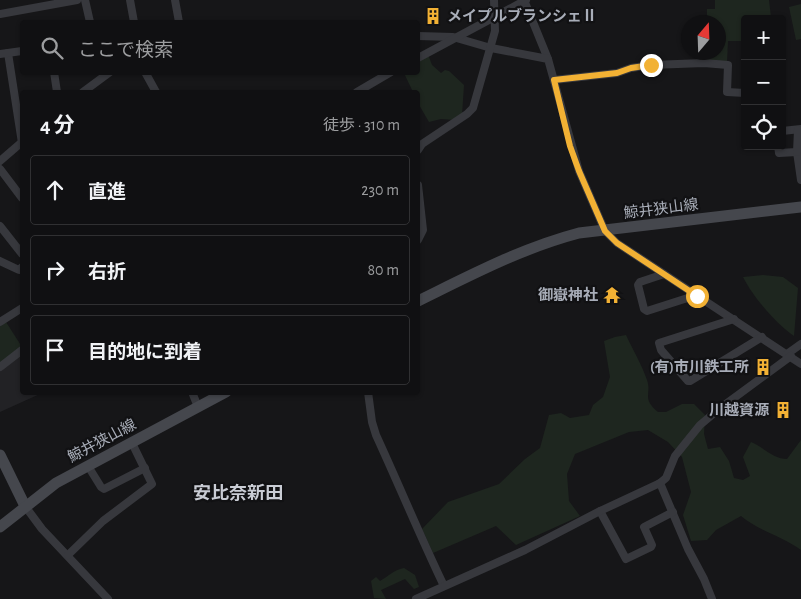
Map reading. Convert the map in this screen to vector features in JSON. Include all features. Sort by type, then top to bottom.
[{"type":"main road","name":"鯨井狭山線","points":[[420,300],[526,250],[552,240],[580,233],[801,207]]},
{"type":"main road","name":"鯨井狭山線","points":[[0,527],[56,483],[220,395]]},
{"type":"main road","points":[[0,455],[25,506]]},
{"type":"street","points":[[0,14],[77,0]]},
{"type":"street","points":[[86,0],[90,20]]},
{"type":"street","points":[[130,0],[134,20]]},
{"type":"street","points":[[175,0],[179,20]]},
{"type":"street","points":[[420,147],[474,108],[495,32],[494,0]]},
{"type":"street","points":[[420,57],[525,0],[548,59],[570,146],[605,231],[617,243],[801,364]]},
{"type":"street","points":[[420,36],[453,38],[548,59]]},
{"type":"street","points":[[20,51],[4,54],[20,133]]},
{"type":"street","points":[[554,80],[617,73],[631,68],[651,65],[704,63],[728,65],[727,92],[741,93]]},
{"type":"street","points":[[54,75],[57,90]]},
{"type":"street","points":[[146,75],[153,90]]},
{"type":"street","points":[[360,90],[386,75]]},
{"type":"street","points":[[85,90],[99,76]]},
{"type":"street","points":[[786,131],[800,129],[796,152],[801,180]]},
{"type":"street","points":[[0,161],[20,145]]},
{"type":"street","points":[[779,150],[779,153],[796,152]]},
{"type":"street","points":[[0,169],[20,189]]},
{"type":"street","points":[[420,203],[423,230],[420,236]]},
{"type":"street","points":[[0,226],[20,251]]},
{"type":"street","points":[[0,261],[20,269]]},
{"type":"street","points":[[664,274],[640,282],[638,285],[644,309],[647,311],[697,296]]},
{"type":"street","points":[[0,322],[20,309]]},
{"type":"street","points":[[734,319],[659,343],[661,350],[690,381],[762,337]]},
{"type":"street","points":[[416,599],[525,550],[600,511],[660,483],[666,478],[675,456],[700,425],[801,344]]},
{"type":"street","points":[[0,367],[20,352]]},
{"type":"street","points":[[193,395],[198,407]]},
{"type":"street","points":[[368,395],[372,422],[376,435],[444,586]]},
{"type":"street","points":[[68,555],[103,520],[152,484],[132,442]]},
{"type":"street","points":[[88,466],[101,487],[104,488],[145,468]]},
{"type":"street","points":[[660,483],[712,599]]},
{"type":"street","points":[[25,506],[42,529],[108,599]]},
{"type":"street","points":[[600,511],[626,559],[651,547],[644,527],[673,512]]},
{"type":"shaded area","points":[[715,0],[769,0],[771,15],[741,15],[741,41],[728,41],[727,62],[706,61],[726,60],[726,15],[707,15],[707,9],[715,9]]},
{"type":"shaded area","points":[[801,4],[801,39],[796,40],[789,7]]},
{"type":"shaded area","points":[[429,57],[432,65],[441,73],[445,70],[449,71],[464,85],[462,115],[455,120],[441,119],[429,122],[420,106],[420,90],[412,90],[405,75],[420,75],[420,59]]},
{"type":"shaded area","points":[[763,275],[783,277],[798,288],[794,336],[765,309],[743,277]]},
{"type":"shaded area","points":[[6,322],[20,344],[20,348],[0,363],[0,325]]},
{"type":"shaded area","points":[[626,335],[645,374],[648,385],[648,399],[653,407],[658,412],[666,412],[682,404],[694,404],[705,415],[704,434],[708,449],[720,447],[729,461],[734,478],[743,480],[750,476],[743,457],[751,442],[773,455],[787,459],[801,440],[801,550],[755,526],[741,516],[716,530],[707,540],[691,541],[683,515],[691,492],[682,457],[668,442],[648,430],[629,432],[575,454],[567,474],[569,501],[580,516],[516,545],[496,526],[433,553],[422,529],[448,502],[499,484],[525,459],[540,448],[549,415],[561,413],[570,418],[589,415],[593,405],[603,397],[610,377],[604,341]]},
{"type":"shaded area","points":[[20,354],[20,395],[38,395],[0,412],[0,369]]},
{"type":"shaded area","points":[[404,568],[415,575],[419,587],[414,589],[405,579],[381,590],[386,599],[374,598],[371,581],[376,577],[380,581]]},
{"type":"place","name":"メイプルブランシェⅡ","points":[[433,16]]},
{"type":"place","name":"御嶽神社","points":[[612,295]]},
{"type":"place","name":"(有)市川鉄工所","points":[[763,367]]},
{"type":"place","name":"川越資源","points":[[783,410]]},
{"type":"district","name":"安比奈新田","points":[[238,494]]},
{"type":"route","points":[[651,65],[631,68],[617,73],[554,80],[570,146],[605,231],[617,243],[697,296]]}]
